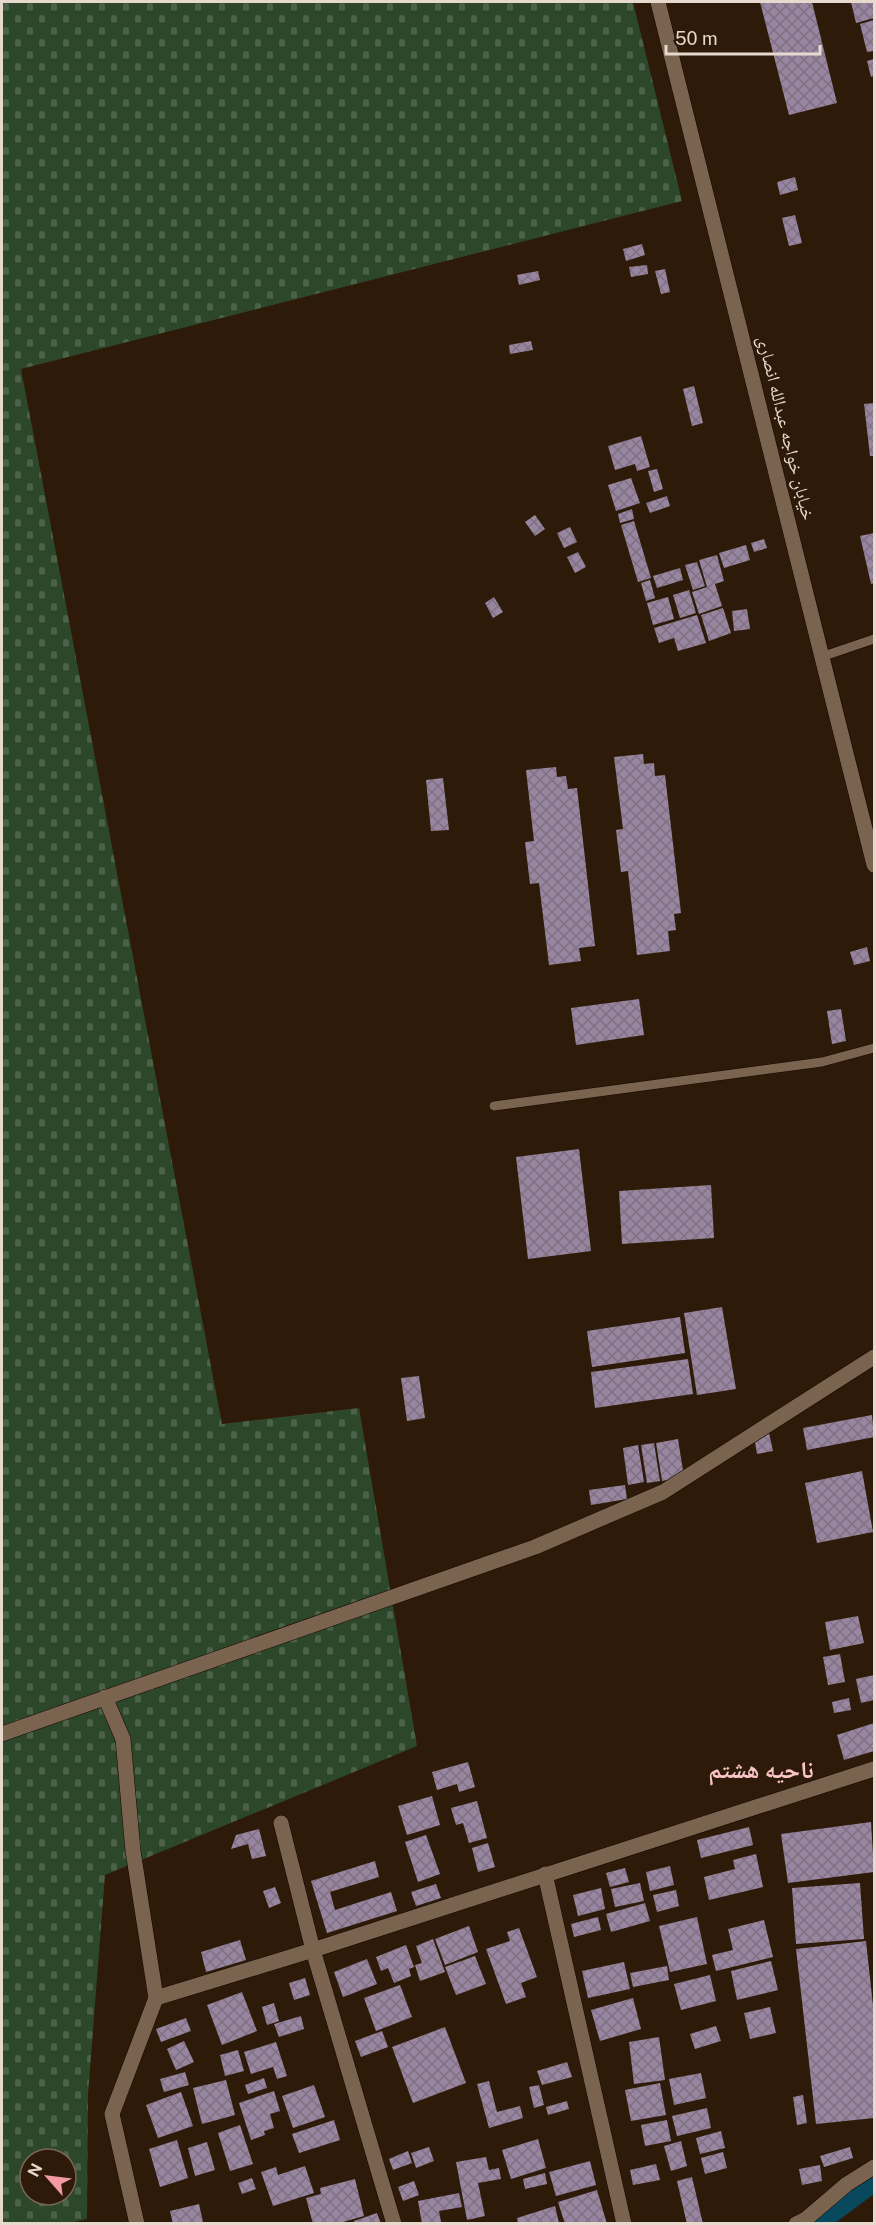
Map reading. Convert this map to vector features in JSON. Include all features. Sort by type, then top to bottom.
[{"type":"street","name":"خیابان خواجه عبدالله انصاری","points":[[658,2],[824,656],[874,865]]},
{"type":"street","points":[[2,1734],[535,1547],[663,1492],[874,1357]]},
{"type":"street","points":[[105,1697],[123,1739],[133,1851],[156,1998],[112,2114],[137,2223]]},
{"type":"street","points":[[156,1998],[313,1950],[874,1769]]},
{"type":"street","points":[[280,1822],[313,1950],[394,2223]]},
{"type":"street","points":[[545,1874],[624,2223]]},
{"type":"street","points":[[796,2223],[806,2219],[847,2184],[874,2167]]},
{"type":"lane","points":[[824,656],[874,639]]},
{"type":"lane","points":[[494,1106],[822,1062],[874,1048]]},
{"type":"green space","points":[[2,2],[633,2],[682,201],[21,369],[222,1424],[359,1408],[417,1746],[105,1875],[88,2095],[87,2219],[70,2223],[2,2224]]},
{"type":"building","points":[[760,2],[812,2],[837,103],[789,115]]},
{"type":"building","points":[[851,2],[874,2],[874,18],[856,23]]},
{"type":"building","points":[[874,20],[874,51],[867,52],[860,24]]},
{"type":"building","points":[[874,59],[874,76],[871,77],[867,61]]},
{"type":"building","points":[[795,177],[798,190],[780,195],[777,182]]},
{"type":"building","points":[[795,215],[802,243],[789,246],[782,218]]},
{"type":"building","points":[[642,244],[645,255],[626,261],[623,249]]},
{"type":"building","points":[[647,265],[648,274],[631,277],[629,267]]},
{"type":"building","points":[[665,269],[670,292],[661,294],[655,271]]},
{"type":"building","points":[[538,271],[540,280],[519,285],[517,275]]},
{"type":"building","points":[[531,341],[533,350],[510,354],[509,345]]},
{"type":"building","points":[[694,386],[703,423],[692,426],[683,389]]},
{"type":"building","points":[[874,403],[874,456],[870,456],[864,404]]},
{"type":"building","points":[[641,436],[650,467],[637,471],[635,464],[615,470],[608,446]]},
{"type":"building","points":[[657,469],[663,489],[654,492],[648,471]]},
{"type":"building","points":[[631,478],[640,503],[616,511],[608,485]]},
{"type":"building","points":[[667,496],[670,506],[650,513],[646,503]]},
{"type":"building","points":[[632,509],[634,519],[620,523],[618,514]]},
{"type":"building","points":[[535,515],[545,529],[535,536],[525,522]]},
{"type":"building","points":[[634,521],[651,578],[638,582],[621,525]]},
{"type":"building","points":[[570,527],[577,542],[564,548],[557,533]]},
{"type":"building","points":[[874,533],[874,583],[871,584],[860,536]]},
{"type":"building","points":[[764,539],[767,548],[754,552],[751,543]]},
{"type":"building","points":[[746,545],[750,560],[724,568],[719,553]]},
{"type":"building","points":[[578,552],[586,567],[575,573],[567,557]]},
{"type":"building","points":[[717,555],[724,581],[715,584],[722,606],[699,614],[692,592],[707,587],[699,560]]},
{"type":"building","points":[[697,562],[705,586],[693,590],[685,565]]},
{"type":"building","points":[[680,568],[683,580],[657,588],[653,576]]},
{"type":"building","points":[[650,580],[655,598],[646,601],[641,583]]},
{"type":"building","points":[[689,590],[696,613],[680,618],[673,595]]},
{"type":"building","points":[[494,597],[503,612],[493,618],[485,603]]},
{"type":"building","points":[[668,597],[674,619],[653,625],[647,603]]},
{"type":"building","points":[[723,608],[731,633],[709,641],[701,615]]},
{"type":"building","points":[[747,609],[750,629],[734,631],[732,611]]},
{"type":"building","points":[[697,615],[706,643],[678,651],[674,638],[659,643],[654,628]]},
{"type":"building","points":[[643,754],[644,764],[654,763],[655,776],[665,775],[681,913],[674,914],[676,930],[668,931],[670,951],[637,955],[628,871],[621,872],[616,830],[623,829],[614,757]]},
{"type":"building","points":[[556,767],[557,777],[566,776],[568,789],[577,788],[595,946],[579,948],[581,961],[549,965],[539,883],[530,884],[525,842],[534,841],[526,770]]},
{"type":"building","points":[[443,778],[449,830],[431,831],[426,780]]},
{"type":"building","points":[[867,947],[870,961],[854,965],[850,952]]},
{"type":"building","points":[[639,999],[644,1035],[576,1045],[571,1008]]},
{"type":"building","points":[[841,1009],[846,1041],[832,1044],[827,1011]]},
{"type":"building","points":[[579,1149],[591,1251],[528,1259],[516,1157]]},
{"type":"building","points":[[711,1185],[714,1238],[622,1244],[619,1191]]},
{"type":"building","points":[[722,1307],[736,1389],[697,1395],[684,1313]]},
{"type":"building","points":[[680,1317],[685,1353],[592,1367],[587,1331]]},
{"type":"building","points":[[688,1359],[693,1394],[595,1408],[591,1372]]},
{"type":"building","points":[[419,1376],[425,1418],[407,1421],[401,1378]]},
{"type":"building","points":[[872,1415],[874,1437],[807,1450],[803,1428]]},
{"type":"building","points":[[769,1433],[773,1451],[757,1454],[754,1436]]},
{"type":"building","points":[[678,1439],[684,1477],[662,1481],[656,1443]]},
{"type":"building","points":[[654,1443],[660,1481],[647,1483],[641,1445]]},
{"type":"building","points":[[638,1445],[644,1482],[628,1485],[623,1448]]},
{"type":"building","points":[[862,1471],[873,1532],[817,1543],[805,1483]]},
{"type":"building","points":[[625,1485],[627,1499],[591,1505],[589,1490]]},
{"type":"building","points":[[858,1616],[864,1643],[830,1650],[825,1622]]},
{"type":"building","points":[[840,1654],[845,1682],[828,1685],[823,1657]]},
{"type":"building","points":[[874,1675],[874,1700],[861,1703],[856,1679]]},
{"type":"building","points":[[849,1698],[851,1710],[834,1713],[832,1702]]},
{"type":"building","points":[[874,1723],[874,1751],[844,1760],[837,1735]]},
{"type":"building","points":[[468,1762],[475,1787],[459,1792],[457,1784],[437,1790],[432,1772]]},
{"type":"building","points":[[432,1796],[440,1825],[407,1835],[398,1806]]},
{"type":"building","points":[[477,1801],[487,1838],[469,1843],[463,1823],[456,1825],[451,1808]]},
{"type":"building","points":[[871,1822],[874,1872],[788,1883],[781,1834]]},
{"type":"building","points":[[749,1827],[753,1845],[701,1858],[697,1840]]},
{"type":"building","points":[[259,1829],[266,1856],[252,1859],[248,1844],[231,1849],[236,1835]]},
{"type":"building","points":[[426,1835],[440,1874],[418,1882],[405,1842]]},
{"type":"building","points":[[488,1843],[495,1867],[478,1872],[472,1848]]},
{"type":"building","points":[[756,1854],[763,1887],[709,1900],[704,1877],[735,1869],[733,1860]]},
{"type":"building","points":[[375,1861],[379,1877],[330,1892],[335,1910],[391,1892],[397,1911],[327,1933],[311,1881]]},
{"type":"building","points":[[670,1866],[674,1885],[650,1891],[646,1872]]},
{"type":"building","points":[[625,1868],[629,1882],[610,1887],[606,1873]]},
{"type":"building","points":[[640,1883],[644,1901],[615,1907],[611,1889]]},
{"type":"building","points":[[860,1883],[864,1939],[796,1944],[792,1888]]},
{"type":"building","points":[[436,1884],[441,1898],[416,1906],[411,1892]]},
{"type":"building","points":[[275,1887],[281,1903],[269,1908],[263,1891]]},
{"type":"building","points":[[601,1888],[605,1909],[578,1916],[573,1895]]},
{"type":"building","points":[[676,1890],[679,1906],[657,1912],[653,1895]]},
{"type":"building","points":[[645,1903],[650,1921],[611,1932],[606,1914]]},
{"type":"building","points":[[598,1917],[601,1930],[574,1937],[571,1924]]},
{"type":"building","points":[[697,1917],[707,1964],[670,1972],[659,1926]]},
{"type":"building","points":[[764,1920],[773,1957],[716,1971],[712,1955],[733,1950],[728,1929]]},
{"type":"building","points":[[469,1926],[478,1952],[445,1965],[435,1939]]},
{"type":"building","points":[[519,1928],[537,1977],[521,1983],[526,1997],[506,2004],[486,1949],[510,1941],[507,1932]]},
{"type":"building","points":[[433,1939],[445,1972],[420,1981],[415,1965],[422,1963],[416,1946]]},
{"type":"building","points":[[240,1940],[246,1960],[206,1972],[201,1952]]},
{"type":"building","points":[[866,1941],[874,2015],[874,2118],[816,2124],[796,1949]]},
{"type":"building","points":[[406,1945],[414,1967],[409,1969],[411,1976],[394,1983],[388,1968],[381,1971],[376,1957]]},
{"type":"building","points":[[475,1956],[486,1984],[456,1995],[445,1967]]},
{"type":"building","points":[[367,1959],[377,1984],[343,1997],[334,1972]]},
{"type":"building","points":[[771,1961],[778,1990],[737,2000],[731,1971]]},
{"type":"building","points":[[624,1962],[630,1989],[588,1998],[582,1971]]},
{"type":"building","points":[[667,1966],[669,1980],[633,1987],[630,1973]]},
{"type":"building","points":[[710,1975],[716,2001],[681,2010],[674,1984]]},
{"type":"building","points":[[305,1978],[310,1995],[294,2000],[289,1983]]},
{"type":"building","points":[[400,1985],[412,2017],[376,2031],[364,1998]]},
{"type":"building","points":[[242,1992],[257,2031],[222,2045],[207,2005]]},
{"type":"building","points":[[633,1998],[641,2029],[600,2041],[591,2010]]},
{"type":"building","points":[[274,2003],[279,2021],[267,2025],[262,2007]]},
{"type":"building","points":[[770,2007],[776,2033],[750,2039],[744,2013]]},
{"type":"building","points":[[301,2016],[304,2029],[279,2037],[274,2024]]},
{"type":"building","points":[[186,2018],[191,2031],[161,2042],[156,2029]]},
{"type":"building","points":[[716,2026],[721,2041],[695,2049],[690,2034]]},
{"type":"building","points":[[445,2027],[466,2083],[413,2103],[392,2047]]},
{"type":"building","points":[[382,2031],[388,2047],[361,2057],[355,2041]]},
{"type":"building","points":[[659,2037],[665,2080],[634,2084],[629,2042]]},
{"type":"building","points":[[184,2041],[194,2062],[176,2070],[167,2049]]},
{"type":"building","points":[[276,2042],[287,2076],[277,2079],[273,2067],[251,2074],[244,2052]]},
{"type":"building","points":[[238,2050],[244,2071],[225,2076],[220,2055]]},
{"type":"building","points":[[567,2062],[572,2077],[542,2085],[537,2071]]},
{"type":"building","points":[[185,2072],[189,2085],[164,2092],[160,2079]]},
{"type":"building","points":[[701,2073],[706,2098],[674,2105],[669,2079]]},
{"type":"building","points":[[264,2078],[267,2088],[248,2094],[245,2085]]},
{"type":"building","points":[[226,2080],[235,2115],[202,2124],[193,2088]]},
{"type":"building","points":[[489,2081],[497,2112],[520,2106],[523,2118],[489,2128],[477,2084]]},
{"type":"building","points":[[660,2083],[666,2115],[631,2121],[625,2090]]},
{"type":"building","points":[[314,2085],[325,2117],[293,2128],[282,2096]]},
{"type":"building","points":[[539,2085],[544,2105],[534,2108],[529,2087]]},
{"type":"building","points":[[274,2091],[280,2111],[270,2114],[274,2128],[264,2131],[265,2135],[251,2140],[239,2103]]},
{"type":"building","points":[[181,2092],[193,2126],[158,2138],[146,2105]]},
{"type":"building","points":[[803,2095],[807,2123],[797,2125],[793,2097]]},
{"type":"building","points":[[567,2101],[569,2109],[548,2115],[546,2107]]},
{"type":"building","points":[[707,2108],[711,2128],[677,2136],[672,2116]]},
{"type":"building","points":[[334,2120],[340,2140],[299,2153],[292,2134]]},
{"type":"building","points":[[667,2120],[671,2141],[645,2146],[641,2125]]},
{"type":"building","points":[[240,2125],[253,2164],[230,2171],[218,2133]]},
{"type":"building","points":[[721,2131],[725,2148],[700,2154],[696,2138]]},
{"type":"building","points":[[538,2139],[546,2168],[511,2179],[502,2150]]},
{"type":"building","points":[[177,2140],[188,2178],[160,2187],[149,2149]]},
{"type":"building","points":[[681,2141],[687,2166],[671,2171],[664,2146]]},
{"type":"building","points":[[207,2142],[215,2170],[195,2176],[188,2148]]},
{"type":"building","points":[[429,2147],[434,2161],[416,2168],[411,2153]]},
{"type":"building","points":[[850,2147],[853,2158],[824,2167],[820,2156]]},
{"type":"building","points":[[408,2151],[412,2163],[393,2170],[389,2159]]},
{"type":"building","points":[[723,2152],[727,2168],[705,2174],[701,2158]]},
{"type":"building","points":[[486,2157],[489,2170],[499,2168],[501,2179],[478,2183],[485,2216],[467,2220],[456,2162]]},
{"type":"building","points":[[590,2161],[596,2185],[556,2196],[549,2172]]},
{"type":"building","points":[[656,2164],[660,2180],[633,2185],[630,2170]]},
{"type":"building","points":[[820,2165],[822,2181],[802,2185],[799,2169]]},
{"type":"building","points":[[305,2166],[314,2193],[273,2206],[261,2172],[276,2167],[278,2175]]},
{"type":"building","points":[[545,2173],[547,2184],[525,2189],[523,2179]]},
{"type":"building","points":[[692,2177],[703,2224],[687,2224],[677,2181]]},
{"type":"building","points":[[252,2178],[256,2189],[242,2194],[238,2183]]},
{"type":"building","points":[[355,2179],[364,2216],[336,2224],[313,2224],[306,2198],[321,2194],[320,2188]]},
{"type":"building","points":[[414,2181],[419,2195],[403,2201],[398,2187]]},
{"type":"building","points":[[597,2190],[607,2224],[565,2224],[558,2202]]},
{"type":"building","points":[[459,2193],[462,2207],[439,2211],[441,2222],[422,2224],[418,2201]]},
{"type":"building","points":[[199,2204],[203,2222],[173,2224],[170,2211]]},
{"type":"building","points":[[555,2206],[559,2223],[518,2224],[517,2218]]},
{"type":"building","points":[[377,2213],[381,2224],[355,2224],[354,2221]]},
{"type":"waterway","points":[[816,2224],[874,2181]]},
{"type":"district","name":"ناحیه هشتم","points":[[761,1770]]}]
